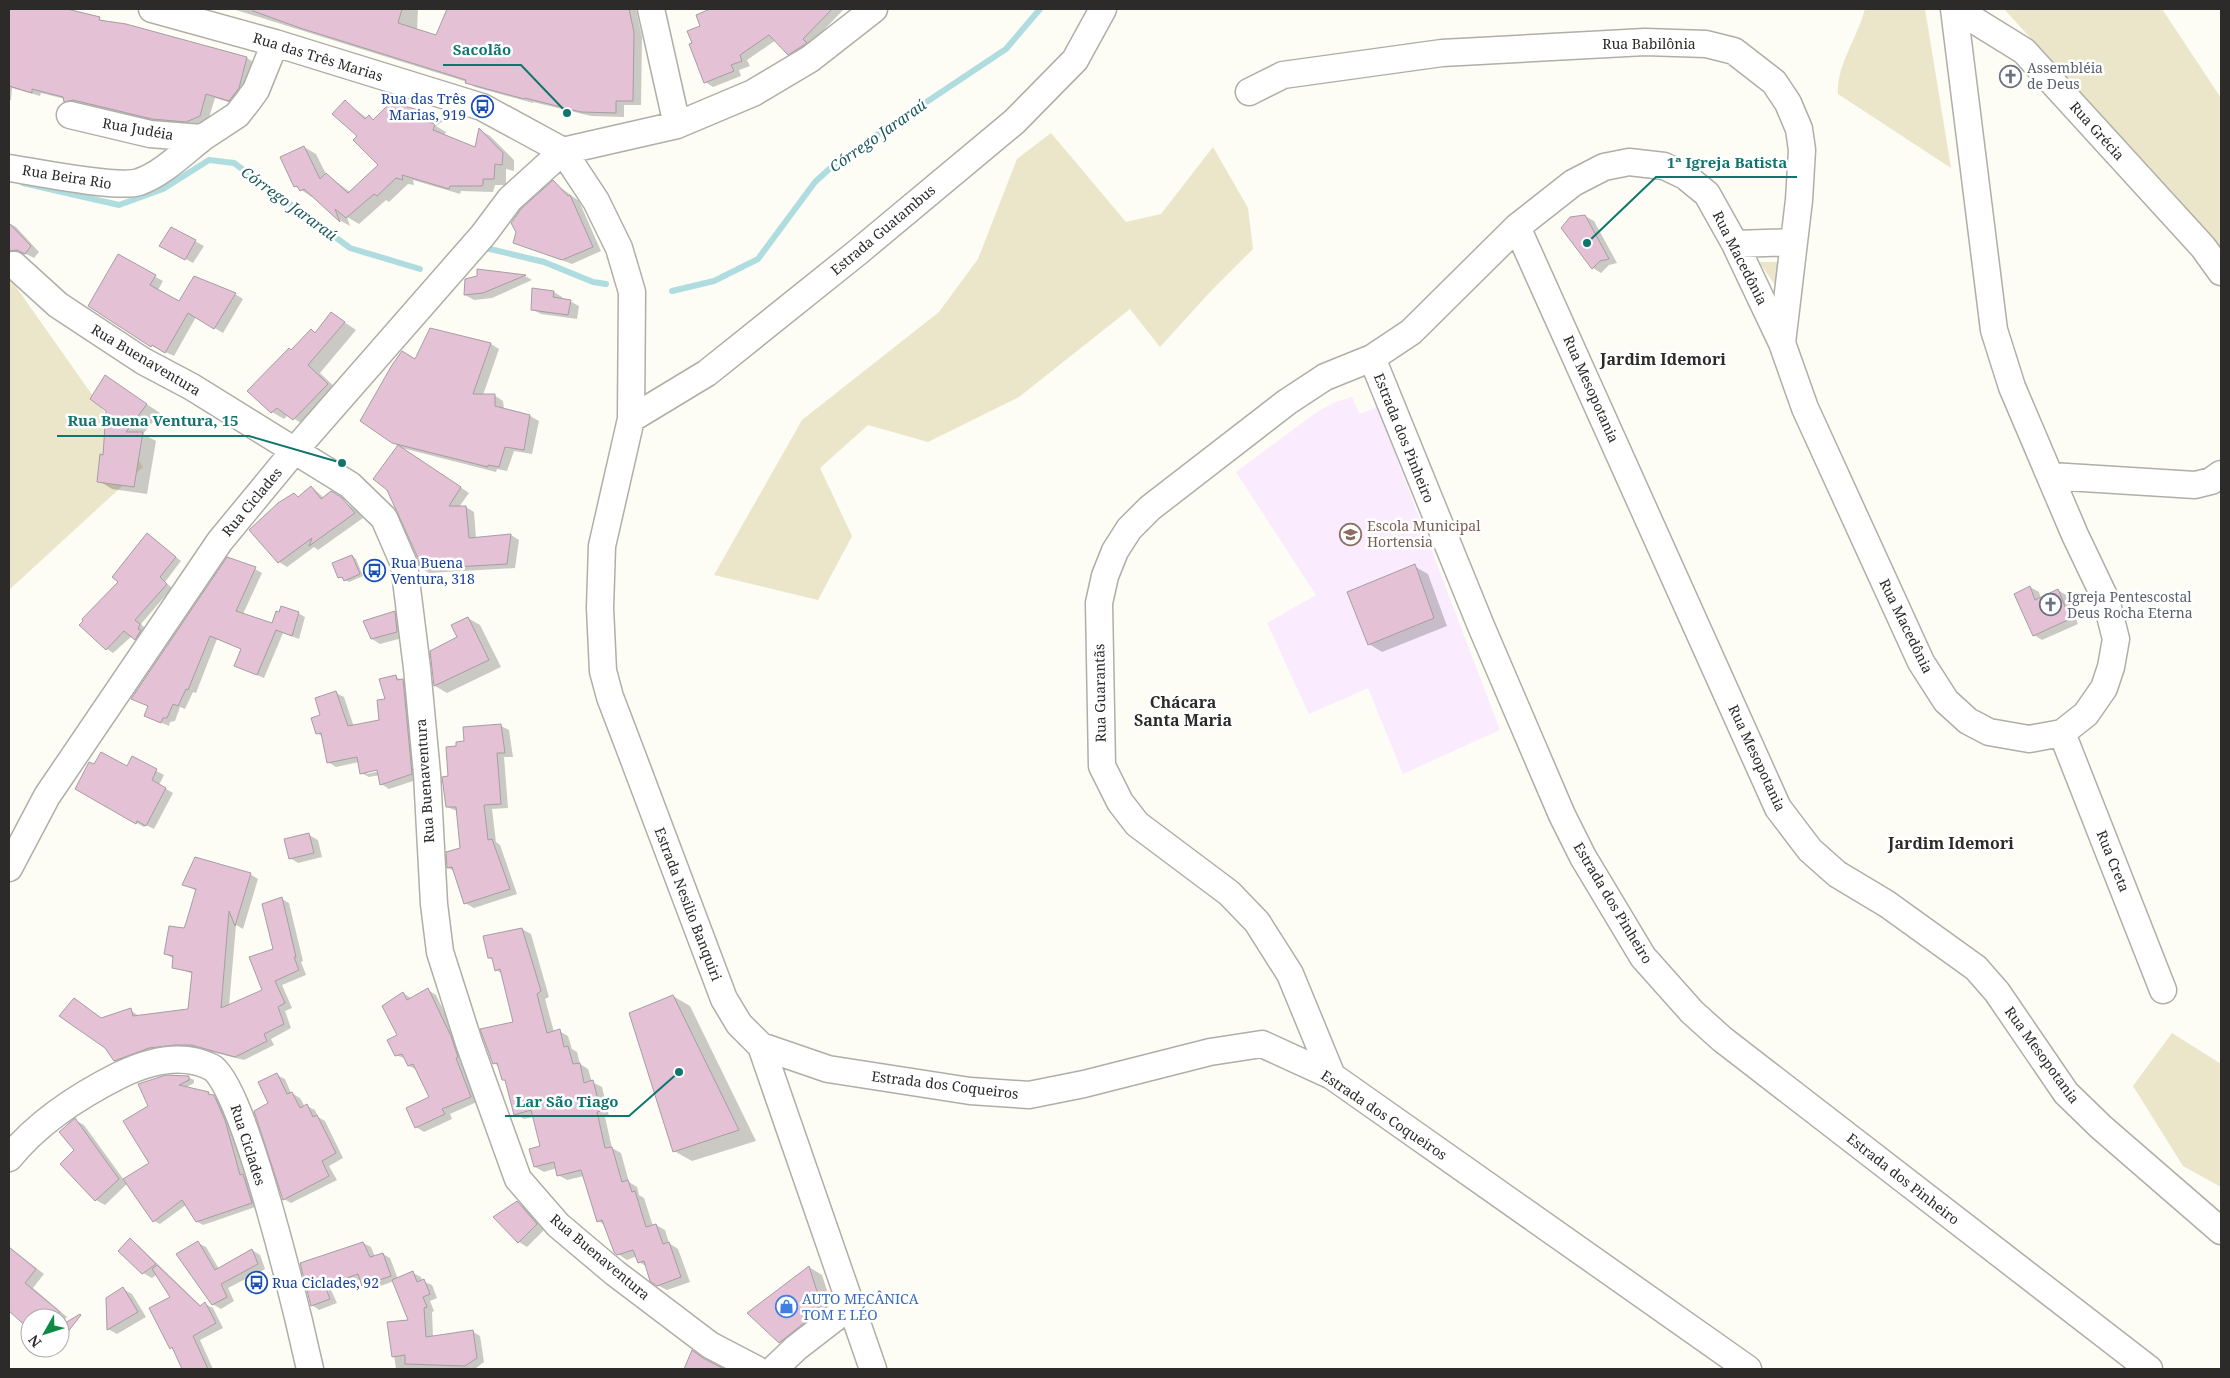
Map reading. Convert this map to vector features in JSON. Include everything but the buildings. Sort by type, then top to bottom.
[{"type":"street","name":"Rua das Três Marias","points":[[152,9],[275,43],[482,107],[563,151]]},
{"type":"street","points":[[651,9],[678,125]]},
{"type":"street","points":[[563,151],[678,125],[753,93],[810,59],[874,9]]},
{"type":"street","name":"Estrada Guatambus","points":[[631,419],[707,373],[858,252],[1014,122],[1075,60],[1103,9]]},
{"type":"street","name":"Rua Grécia","points":[[1955,9],[2024,51],[2203,247],[2221,272]]},
{"type":"street","name":"Rua Macedônia","points":[[1372,358],[1411,332],[1517,228],[1573,183],[1604,167],[1629,162],[1664,166],[1685,176],[1707,194],[1735,244],[1782,344],[1805,408],[1921,662],[1946,701],[1968,721],[1989,732],[2029,739],[2062,733],[2086,714],[2104,688],[2111,667],[2116,639],[2106,600],[2075,534],[2012,387],[1994,330],[1955,9]]},
{"type":"street","name":"Rua Babilônia","points":[[1250,92],[1283,75],[1442,53],[1645,42],[1706,44],[1740,56],[1774,82],[1788,103],[1799,130],[1802,150],[1782,344]]},
{"type":"street","points":[[202,138],[222,127],[248,101],[256,90],[275,43]]},
{"type":"street","name":"Rua Judéia","points":[[70,115],[150,134],[202,138]]},
{"type":"street","name":"Rua Beira Rio","points":[[9,168],[119,184],[138,182],[155,174],[202,138]]},
{"type":"street","name":"Estrada Nesilio Banquiri","points":[[563,151],[596,201],[612,232],[619,248],[632,292],[631,419],[602,546],[600,608],[604,671],[617,715],[724,999],[739,1024],[760,1046],[872,1369]]},
{"type":"street","name":"Rua Ciclades","points":[[9,868],[47,796],[220,541],[295,450],[476,242],[510,199],[563,151]]},
{"type":"street","name":"Rua Mesopotania","points":[[1517,228],[1778,808],[1810,850],[1837,874],[1887,904],[1976,968],[1997,992],[2066,1093],[2100,1127],[2221,1231]]},
{"type":"street","points":[[1735,244],[1794,242]]},
{"type":"street","name":"Rua Buenaventura","points":[[14,265],[58,305],[135,356],[295,450],[350,485],[384,518],[404,564],[417,668],[427,774],[434,904],[440,952],[469,1042],[518,1179],[558,1225],[615,1273],[710,1345],[756,1369]]},
{"type":"street","name":"Rua Guarantãs","points":[[1332,1076],[1290,974],[1257,922],[1229,894],[1137,824],[1120,802],[1108,781],[1102,766],[1099,603],[1105,576],[1115,551],[1129,529],[1150,508],[1288,402],[1325,377],[1372,358]]},
{"type":"street","name":"Estrada dos Pinheiro","points":[[1372,358],[1477,617],[1562,815],[1583,857],[1643,957],[1686,1006],[1722,1039],[2150,1369]]},
{"type":"street","points":[[2051,476],[2195,485],[2211,481],[2221,474]]},
{"type":"street","name":"Rua Creta","points":[[2062,733],[2164,990]]},
{"type":"street","points":[[9,826],[47,796]]},
{"type":"street","name":"Estrada dos Coqueiros","points":[[760,1046],[828,1069],[970,1091],[1029,1095],[1084,1084],[1210,1052],[1262,1044],[1332,1076],[1748,1369]]},
{"type":"street","name":"Rua Ciclades","points":[[9,1158],[33,1133],[78,1097],[133,1069],[166,1060],[196,1062],[212,1067],[227,1086],[242,1119],[286,1268],[310,1369]]},
{"type":"street","points":[[774,1369],[796,1348],[849,1307]]},
{"type":"shaded area","points":[[1865,9],[1925,9],[1951,168],[1838,94],[1840,73]]},
{"type":"shaded area","points":[[2004,9],[2162,9],[2221,98],[2221,251],[2185,206]]},
{"type":"shaded area","points":[[1051,133],[1126,222],[1161,214],[1213,147],[1248,208],[1253,249],[1210,292],[1160,347],[1130,309],[1019,397],[928,442],[868,425],[820,468],[852,536],[818,600],[714,575],[802,420],[939,312],[978,259],[1017,159]]},
{"type":"shaded area","points":[[1759,262],[1779,262],[1784,298]]},
{"type":"shaded area","points":[[9,277],[143,467],[9,590]]},
{"type":"shaded area","name":"Escola Municipal Hortensia","points":[[1352,397],[1360,414],[1377,407],[1500,730],[1403,774],[1368,688],[1309,714],[1267,623],[1316,595],[1236,472],[1317,412],[1333,403]]},
{"type":"shaded area","points":[[2172,1033],[2221,1064],[2221,1187],[2183,1166],[2133,1086]]},
{"type":"waterway","name":"Córrego Jararaú","points":[[672,291],[714,281],[758,259],[815,182],[838,161],[1006,49],[1040,9]]},
{"type":"waterway","name":"Córrego Jararaú","points":[[23,183],[119,205],[163,189],[209,160],[234,163],[350,248],[420,269]]},
{"type":"waterway","name":"Córrego Jararaú","points":[[482,247],[544,262],[593,282],[606,284]]},
{"type":"place","name":"Assembléia de Deus","points":[[2011,76]]},
{"type":"place","name":"Rua das Três Marias, 919","points":[[482,107]]},
{"type":"place","name":"Sacolão","points":[[567,113]]},
{"type":"place","name":"1ª Igreja Batista","points":[[1587,243]]},
{"type":"place","name":"Rua Buena Ventura, 15","points":[[342,463]]},
{"type":"place","name":"Escola Municipal Hortensia","points":[[1351,534]]},
{"type":"place","name":"Rua Buena Ventura, 318","points":[[375,571]]},
{"type":"place","name":"Igreja Pentescostal Deus Rocha Eterna","points":[[2051,605]]},
{"type":"place","name":"Lar São Tiago","points":[[679,1072]]},
{"type":"place","name":"Rua Ciclades, 92","points":[[256,1283]]},
{"type":"place","name":"AUTO MECÂNICA TOM E LÉO","points":[[786,1307]]},
{"type":"district","name":"Jardim Idemori","points":[[1663,359]]},
{"type":"district","name":"Chácara Santa Maria","points":[[1183,711]]},
{"type":"district","name":"Jardim Idemori","points":[[1951,843]]}]
